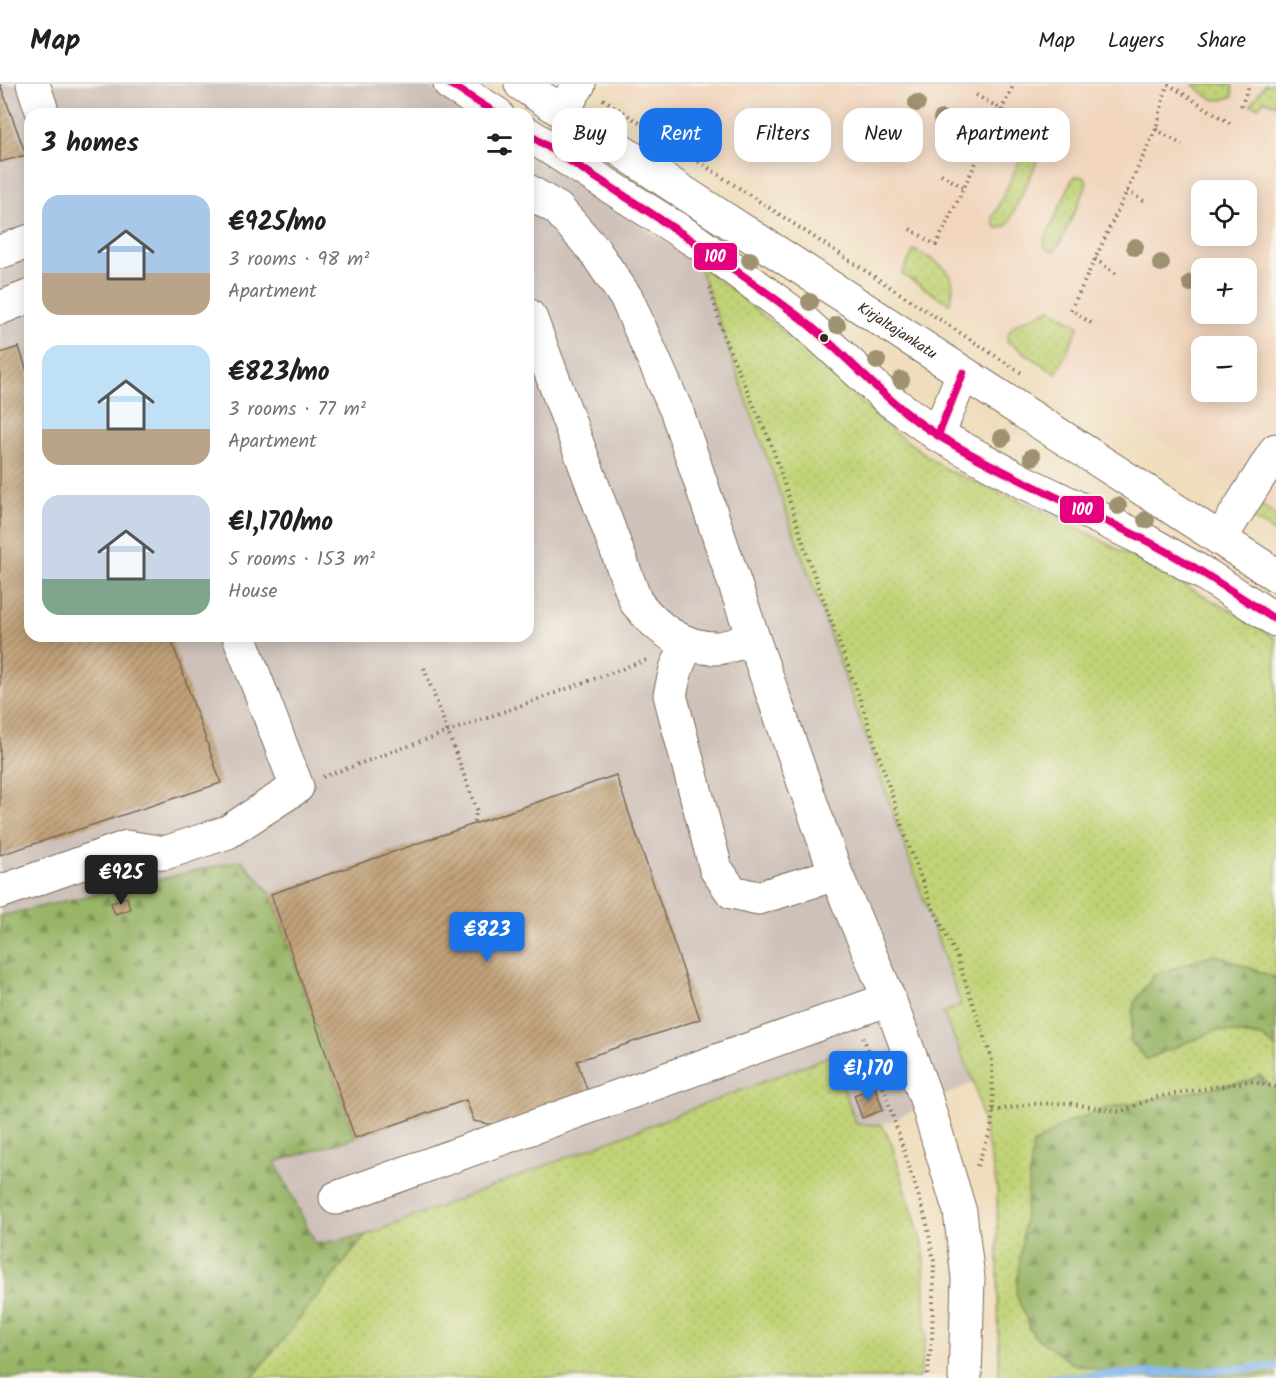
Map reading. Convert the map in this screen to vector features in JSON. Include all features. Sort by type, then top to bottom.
[{"type":"street","points":[[33,84],[41,108]]},
{"type":"street","points":[[450,84],[488,108]]},
{"type":"street","name":"Kirjaltajankatu","points":[[521,84],[580,97],[680,190],[1276,575]]},
{"type":"street","points":[[534,138],[697,242],[800,318],[888,399],[938,435],[1024,482],[1143,539],[1206,574],[1276,620]]},
{"type":"street","points":[[534,195],[558,209],[594,250],[627,298],[677,412],[753,639],[836,874],[889,999],[926,1096],[960,1212],[968,1278],[965,1378]]},
{"type":"street","points":[[0,252],[24,243]]},
{"type":"street","points":[[0,308],[24,298]]},
{"type":"street","points":[[534,327],[636,602],[653,623],[687,644],[717,648],[753,639]]},
{"type":"street","points":[[938,435],[963,373]]},
{"type":"street","points":[[1220,539],[1276,450]]},
{"type":"street","points":[[0,892],[127,847],[165,853],[228,832],[297,787],[241,642]]},
{"type":"street","points":[[687,644],[676,669],[670,695],[716,869],[732,892],[758,898],[836,874]]},
{"type":"street","points":[[336,1198],[889,999]]},
{"type":"path","points":[[1004,108],[1014,84]]},
{"type":"path","points":[[1091,323],[1071,310],[1156,129],[1168,84],[1231,124]]},
{"type":"path","points":[[1241,106],[1250,84]]},
{"type":"path","points":[[976,95],[999,108]]},
{"type":"path","points":[[580,97],[1029,378]]},
{"type":"path","points":[[1156,129],[1182,145]]},
{"type":"path","points":[[910,229],[936,245],[977,162]]},
{"type":"path","points":[[940,174],[964,188]]},
{"type":"path","points":[[1127,191],[1147,203]]},
{"type":"path","points":[[1095,259],[1118,275]]},
{"type":"path","points":[[710,287],[724,338],[772,446],[808,558],[858,693],[913,857],[930,902],[956,956],[992,1059],[993,1111],[990,1130],[975,1171]]},
{"type":"path","points":[[297,787],[687,644]]},
{"type":"path","points":[[424,668],[477,810],[473,825]]},
{"type":"path","points":[[853,1012],[887,1099],[926,1219],[934,1262],[932,1339],[927,1378]]},
{"type":"path","points":[[993,1111],[1030,1104],[1068,1103],[1120,1112],[1156,1097],[1249,1081],[1276,1087]]},
{"type":"shaded area","points":[[0,84],[424,84],[461,108],[24,108],[24,642],[534,642],[534,156],[698,263],[961,1006],[943,1013],[974,1082],[882,1125],[856,1124],[831,1056],[367,1234],[252,1378],[0,1378]]},
{"type":"shaded area","points":[[610,84],[1276,84],[1276,515],[722,157],[722,108],[647,108]]},
{"type":"green space","points":[[1193,84],[1232,84],[1233,96],[1221,100],[1211,99]]},
{"type":"green space","points":[[1265,84],[1276,84],[1276,105],[1264,100],[1259,107],[1251,105]]},
{"type":"green space","points":[[1019,162],[1036,162],[1008,224],[997,228],[993,217]]},
{"type":"green space","points":[[1076,176],[1084,177],[1087,181],[1086,187],[1059,246],[1053,251],[1049,250],[1045,247],[1044,242],[1072,180]]},
{"type":"green space","points":[[914,250],[940,265],[950,276],[953,284],[949,304],[902,274]]},
{"type":"green space","points":[[698,263],[779,328],[894,432],[949,471],[1058,517],[1239,615],[1276,639],[1276,978],[1214,954],[1147,1059],[1217,1030],[1262,1037],[1276,1048],[1276,1093],[1260,1075],[1249,1081],[1107,1108],[1066,1123],[1276,1375],[1276,1378],[999,1378],[997,1187],[974,1082],[943,1013],[961,1005]]},
{"type":"green space","points":[[1051,309],[1079,326],[1056,374],[1007,341],[1012,328],[1017,324]]},
{"type":"green space","points":[[1258,503],[1276,515],[1276,533],[1250,517]]},
{"type":"green space","points":[[242,860],[271,894],[355,1138],[275,1162],[316,1244],[366,1235],[252,1378],[0,1378],[0,916]]},
{"type":"green space","points":[[1214,954],[1276,978],[1276,1048],[1262,1037],[1217,1030],[1147,1059],[1130,1041],[1134,1003],[1154,975]]},
{"type":"green space","points":[[832,1055],[856,1124],[882,1125],[892,1145],[924,1249],[926,1339],[919,1378],[252,1378],[366,1235]]},
{"type":"green space","points":[[1260,1075],[1276,1093],[1276,1375],[1121,1375],[1073,1364],[1033,1335],[1016,1294],[1033,1145],[1066,1123],[1107,1108],[1249,1081]]},
{"type":"building","points":[[0,84],[24,150],[24,156],[0,162]]},
{"type":"building","points":[[19,347],[24,362],[24,642],[172,642],[221,783],[0,855],[0,353]]},
{"type":"building","points":[[616,775],[700,1019],[577,1061],[590,1098],[505,1127],[474,1121],[466,1100],[355,1138],[271,894]]},
{"type":"building","points":[[127,897],[130,909],[115,914],[111,903]]},
{"type":"building","points":[[875,1087],[883,1110],[862,1118],[854,1095]]},
{"type":"waterway","points":[[1050,1378],[1276,1367]]},
{"type":"transit line","name":"100","points":[[450,84],[488,108]]},
{"type":"transit line","name":"100","points":[[534,138],[665,222],[798,316],[901,409],[939,436],[1158,547],[1210,577],[1276,620]]},
{"type":"transit line","name":"100","points":[[938,435],[963,373]]}]
